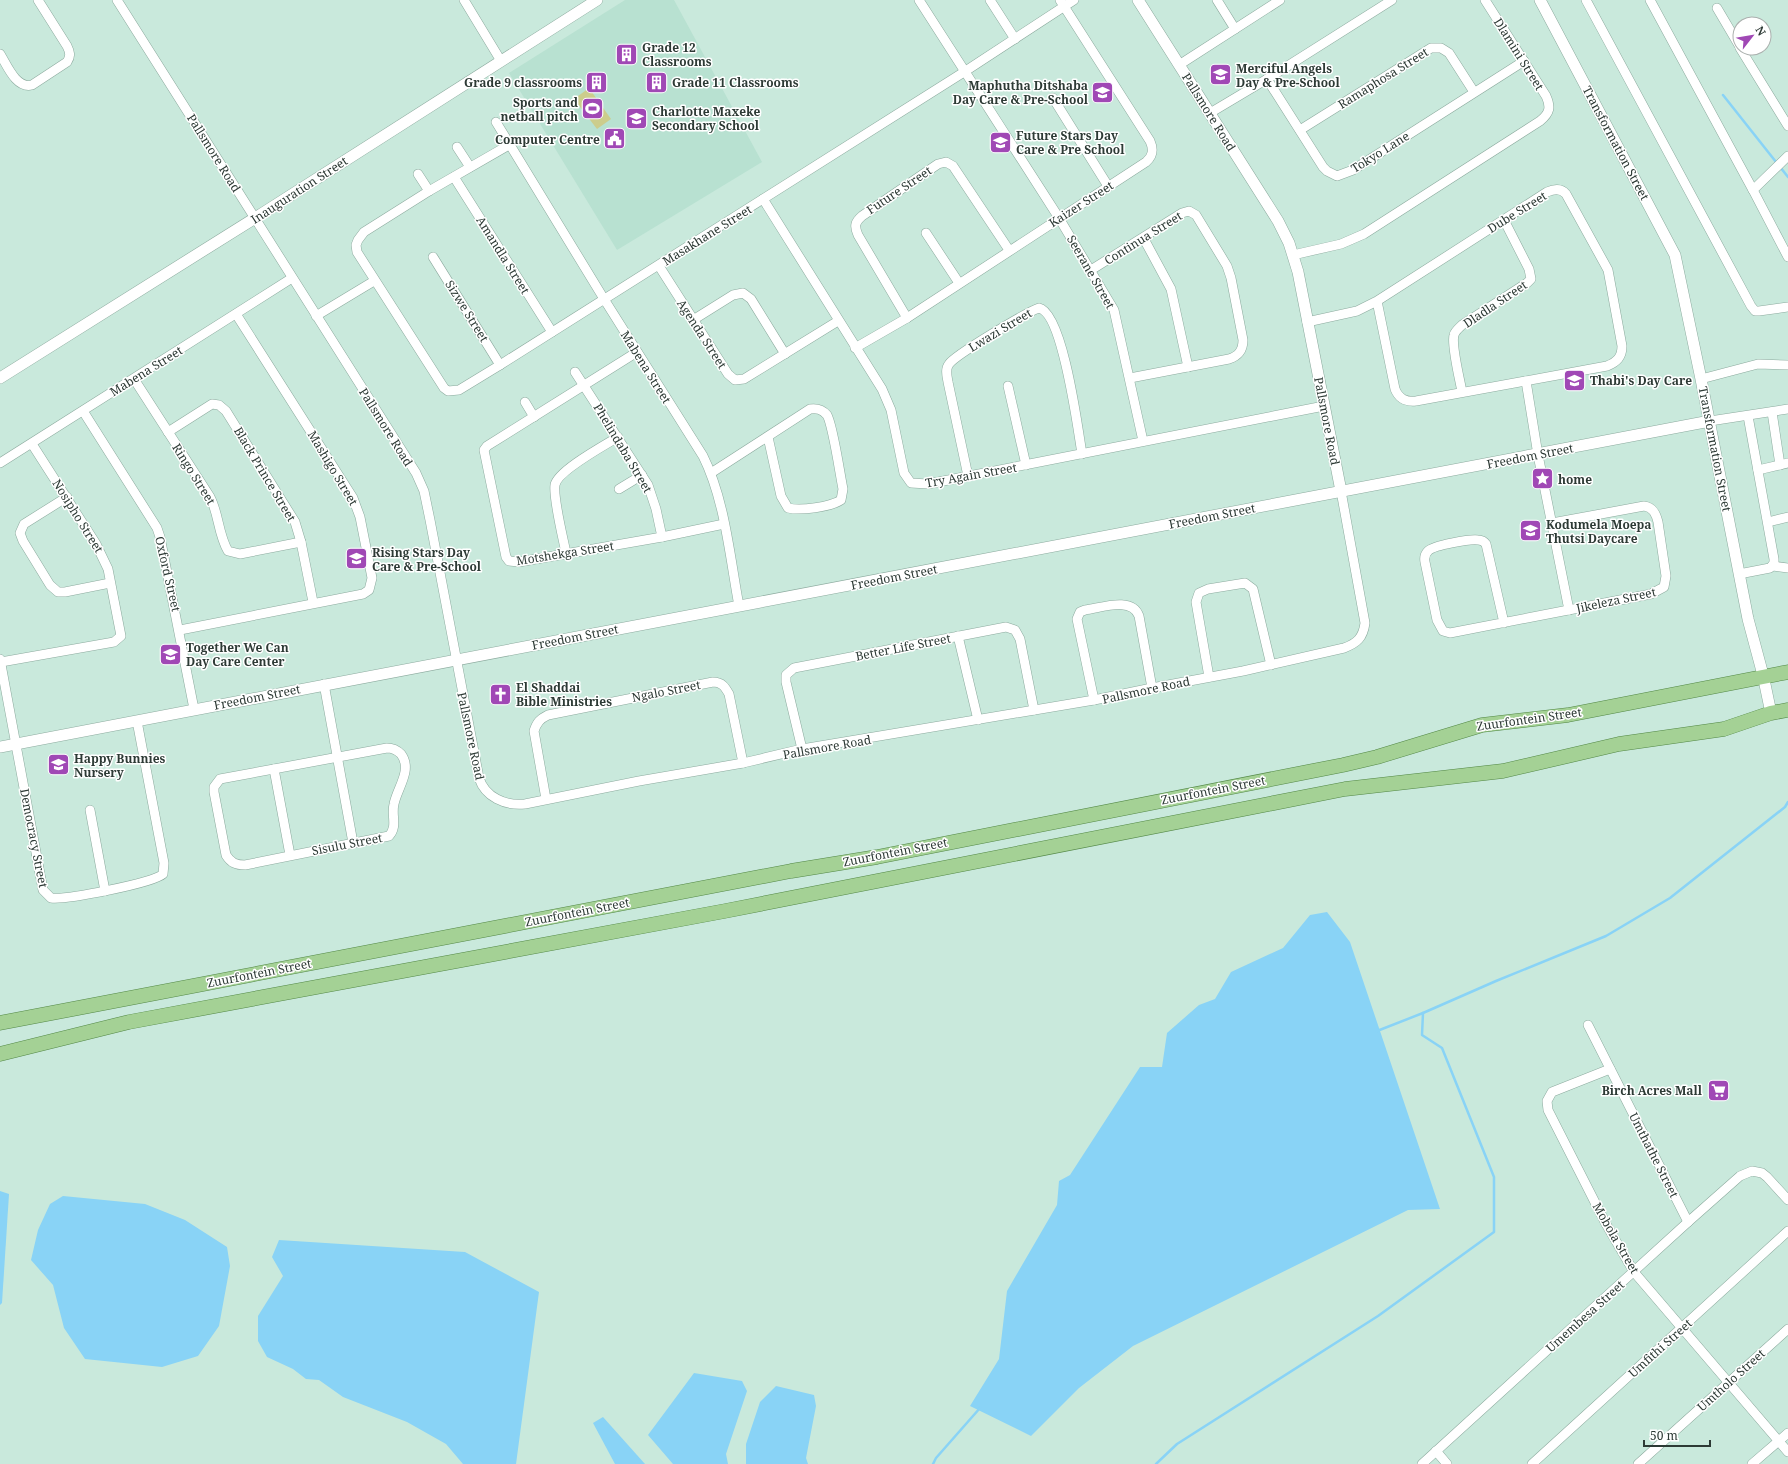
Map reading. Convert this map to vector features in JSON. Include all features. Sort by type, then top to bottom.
[{"type":"main road","name":"Zuurfontein Street","points":[[0,1023],[791,871],[877,857],[1343,765],[1377,757],[1477,726],[1568,714],[1763,675],[1788,672]]},
{"type":"main road","name":"Zuurfontein Street","points":[[0,1054],[129,1022],[724,911],[1344,789],[1493,773],[1619,744],[1724,729],[1771,713],[1788,710]]},
{"type":"street","points":[[0,54],[19,83],[28,86],[32,85],[70,59],[70,50],[68,46],[38,0]]},
{"type":"street","name":"Pallsmore Road","points":[[117,0],[421,483],[433,535],[479,778],[484,790],[501,801],[515,805],[743,763],[802,749],[1094,700],[1271,665],[1344,648],[1357,642],[1364,633],[1364,618],[1341,491],[1293,255],[1278,221],[1138,0]]},
{"type":"street","points":[[464,0],[501,61]]},
{"type":"street","name":"Inauguration Street","points":[[0,378],[255,218],[597,0]]},
{"type":"street","name":"Seerane Street","points":[[919,0],[1059,218],[1114,310],[1143,442]]},
{"type":"street","points":[[990,0],[1014,39]]},
{"type":"street","name":"Masakhane Street","points":[[430,191],[364,232],[356,245],[357,252],[444,388],[448,391],[459,390],[763,200],[964,72],[1014,39],[1062,3],[1074,0]]},
{"type":"street","points":[[1217,0],[1235,29]]},
{"type":"street","points":[[1179,65],[1280,0]]},
{"type":"street","points":[[1210,113],[1392,0]]},
{"type":"street","name":"Dlamini Street","points":[[1293,255],[1341,244],[1364,234],[1540,121],[1549,110],[1546,96],[1485,0]]},
{"type":"street","name":"Transformation Street","points":[[1540,0],[1672,249],[1678,267],[1710,421],[1748,619],[1763,675],[1771,713]]},
{"type":"street","points":[[1597,0],[1586,1],[1751,306],[1755,311],[1788,307]]},
{"type":"street","points":[[1650,0],[1788,257]]},
{"type":"street","name":"Kaizer Street","points":[[855,348],[907,318],[1149,160],[1152,154],[1152,146],[1062,3]]},
{"type":"street","points":[[1717,8],[1732,34]]},
{"type":"street","name":"Ramaphosa Street","points":[[1300,130],[1431,48],[1441,48],[1448,53],[1474,92]]},
{"type":"street","points":[[1745,56],[1788,126]]},
{"type":"street","name":"Tokyo Lane","points":[[1267,79],[1327,171],[1337,176],[1353,170],[1524,61]]},
{"type":"street","points":[[1054,98],[1108,186]]},
{"type":"street","name":"Mabena Street","points":[[496,122],[604,299],[703,456],[711,473],[720,503],[739,606]]},
{"type":"street","points":[[418,174],[430,191],[509,145]]},
{"type":"street","points":[[457,148],[470,167]]},
{"type":"street","points":[[1753,190],[1788,156]]},
{"type":"street","name":"Future Street","points":[[907,318],[858,234],[855,222],[931,168],[942,162],[946,162],[953,166],[1009,250]]},
{"type":"street","name":"Amandla Street","points":[[454,177],[552,332]]},
{"type":"street","name":"Dube Street","points":[[1307,322],[1348,313],[1376,302],[1551,190],[1559,189],[1566,194],[1608,270],[1622,346],[1621,355],[1616,361],[1607,366],[1526,381]]},
{"type":"street","name":"Try Again Street","points":[[763,200],[888,400],[902,466],[907,479],[912,483],[922,485],[1324,406]]},
{"type":"street","name":"Continua Street","points":[[1091,270],[1182,213],[1186,212],[1192,212],[1227,266],[1231,278],[1243,340],[1242,350],[1229,359],[1130,378]]},
{"type":"street","name":"Dladla Street","points":[[1462,392],[1454,345],[1454,335],[1456,331],[1462,325],[1531,279],[1530,269],[1504,220]]},
{"type":"street","points":[[926,233],[959,283]]},
{"type":"street","points":[[1144,238],[1171,289],[1188,366]]},
{"type":"street","name":"Sizwe Street","points":[[433,257],[500,365]]},
{"type":"street","name":"Agenda Street","points":[[658,266],[728,374],[735,380],[744,379],[838,321]]},
{"type":"street","name":"Mabena Street","points":[[0,464],[292,278]]},
{"type":"street","points":[[316,316],[374,280]]},
{"type":"street","points":[[693,320],[733,295],[743,293],[751,299],[785,354]]},
{"type":"street","points":[[1376,302],[1395,389],[1397,394],[1403,400],[1416,401],[1526,381],[1538,455],[1569,610]]},
{"type":"street","name":"Lwazi Street","points":[[968,476],[946,373],[948,366],[960,354],[1039,308],[1043,309],[1048,314],[1062,345],[1082,454]]},
{"type":"street","name":"Mashigo Street","points":[[180,630],[314,602],[363,594],[370,590],[372,578],[360,517],[353,498],[236,314]]},
{"type":"street","name":"Motshekga Street","points":[[637,352],[487,446],[484,450],[504,553],[509,561],[514,562],[662,537],[724,524]]},
{"type":"street","points":[[1701,379],[1758,364],[1788,365]]},
{"type":"street","name":"Phelindaba Street","points":[[575,372],[642,475],[652,496],[662,537]]},
{"type":"street","name":"Ringo Street","points":[[134,379],[214,506],[224,543],[228,550],[240,554],[301,542]]},
{"type":"street","points":[[1008,386],[1026,465]]},
{"type":"street","points":[[525,402],[534,417]]},
{"type":"street","name":"Black Prince Street","points":[[168,432],[212,404],[219,405],[226,411],[295,522],[301,542],[314,602]]},
{"type":"street","points":[[711,473],[810,409],[816,408],[822,410],[829,421],[843,489],[841,500],[832,504],[800,509],[788,508],[781,496],[768,437]]},
{"type":"street","name":"Freedom Street","points":[[0,747],[324,684],[1538,455],[1710,421],[1788,409]]},
{"type":"street","name":"Oxford Street","points":[[83,411],[158,532],[163,547],[180,630],[194,709]]},
{"type":"street","points":[[1758,470],[1784,464],[1772,412]]},
{"type":"street","points":[[1748,416],[1768,522],[1774,559],[1773,566]]},
{"type":"street","points":[[566,553],[555,492],[557,479],[567,470],[618,437]]},
{"type":"street","name":"Nosipho Street","points":[[0,660],[118,640],[121,633],[110,583],[101,553],[67,497],[32,444]]},
{"type":"street","points":[[619,489],[642,475]]},
{"type":"street","points":[[67,497],[24,524],[20,533],[23,541],[50,585],[58,592],[110,583]]},
{"type":"street","name":"Jikeleza Street","points":[[1504,623],[1486,544],[1484,541],[1476,540],[1435,547],[1428,550],[1425,555],[1425,562],[1437,620],[1443,631],[1453,633],[1652,594],[1664,587],[1666,576],[1658,522],[1651,508],[1644,506],[1552,523]]},
{"type":"street","points":[[1768,522],[1788,517]]},
{"type":"street","points":[[1739,574],[1767,569],[1773,566],[1788,568]]},
{"type":"street","points":[[1209,677],[1196,602],[1199,593],[1208,589],[1245,583],[1253,589],[1271,665]]},
{"type":"street","points":[[1094,700],[1077,619],[1080,612],[1085,610],[1126,604],[1130,605],[1136,610],[1139,616],[1152,688]]},
{"type":"street","name":"Better Life Street","points":[[802,749],[786,682],[786,675],[791,670],[798,667],[1006,627],[1015,630],[1020,639],[1034,710]]},
{"type":"street","points":[[958,636],[978,720]]},
{"type":"street","points":[[0,660],[16,744]]},
{"type":"street","name":"Ngalo Street","points":[[546,799],[534,731],[536,724],[541,718],[548,715],[713,682],[719,682],[723,685],[728,694],[743,763]]},
{"type":"street","points":[[324,684],[353,843]]},
{"type":"street","name":"Democracy Street","points":[[16,744],[44,890],[48,896],[55,899],[105,891],[155,880],[163,874],[164,869],[137,721]]},
{"type":"street","name":"Sisulu Street","points":[[391,748],[400,752],[405,764],[404,776],[393,806],[393,830],[389,836],[245,865],[232,863],[226,855],[214,792],[216,782],[224,778],[274,769],[391,748]]},
{"type":"street","points":[[274,769],[290,855]]},
{"type":"street","points":[[90,810],[105,891]]},
{"type":"street","name":"Umthathe Street","points":[[1588,1025],[1688,1222]]},
{"type":"street","name":"Mobola Street","points":[[1610,1069],[1556,1090],[1549,1096],[1547,1105],[1606,1224],[1634,1272],[1788,1452]]},
{"type":"street","name":"Umembesa Street","points":[[1422,1464],[1740,1176],[1752,1171],[1762,1173],[1788,1200]]},
{"type":"street","name":"Umfithi Street","points":[[1532,1464],[1788,1231]]},
{"type":"street","name":"Umtholo Street","points":[[1638,1464],[1788,1329]]},
{"type":"street","points":[[1752,1464],[1788,1433]]},
{"type":"street","points":[[1436,1451],[1447,1464]]},
{"type":"shaded area","name":"Charlotte Maxeke Secondary School","points":[[625,0],[674,0],[762,162],[617,250],[509,73]]},
{"type":"green space","name":"Sports and netball pitch","points":[[589,88],[611,119],[597,129],[574,99]]},
{"type":"water","points":[[1327,912],[1350,942],[1440,1209],[1408,1210],[1133,1346],[1079,1388],[1031,1436],[970,1406],[999,1359],[1007,1291],[1057,1205],[1059,1181],[1070,1175],[1140,1067],[1162,1067],[1167,1033],[1199,1005],[1215,999],[1231,972],[1283,948],[1310,915]]},
{"type":"water","points":[[0,1191],[9,1194],[2,1303],[0,1305]]},
{"type":"water","points":[[63,1196],[145,1204],[185,1220],[227,1247],[230,1266],[219,1326],[198,1356],[162,1367],[85,1359],[64,1328],[53,1285],[31,1260],[38,1230],[50,1204]]},
{"type":"water","points":[[279,1240],[465,1252],[539,1292],[516,1464],[463,1464],[446,1444],[407,1422],[343,1397],[319,1380],[306,1379],[293,1369],[267,1357],[258,1341],[258,1316],[283,1276],[272,1257]]},
{"type":"water","points":[[694,1373],[742,1381],[747,1391],[726,1454],[728,1464],[673,1464],[648,1435]]},
{"type":"water","points":[[776,1386],[814,1395],[816,1406],[806,1458],[808,1464],[746,1464],[746,1444],[760,1402]]},
{"type":"water","points":[[603,1417],[645,1464],[615,1464],[593,1423]]},
{"type":"waterway","points":[[1723,95],[1788,177]]},
{"type":"waterway","points":[[1156,1464],[1177,1444],[1378,1316],[1494,1232],[1494,1177],[1442,1048],[1422,1035],[1423,1013],[1606,936],[1670,898],[1785,807],[1788,802]]},
{"type":"waterway","points":[[1377,1031],[1423,1013]]},
{"type":"waterway","points":[[933,1464],[936,1458],[980,1408]]},
{"type":"place","name":"Grade 12 Classrooms","points":[[627,54]]},
{"type":"place","name":"Merciful Angels Day & Pre-School","points":[[1221,75]]},
{"type":"place","name":"Grade 9 classrooms","points":[[597,82]]},
{"type":"place","name":"Grade 11 Classrooms","points":[[656,82]]},
{"type":"place","name":"Maphutha Ditshaba Day Care & Pre-School","points":[[1103,92]]},
{"type":"place","name":"Sports and netball pitch","points":[[593,109]]},
{"type":"place","name":"Charlotte Maxeke Secondary School","points":[[637,118]]},
{"type":"place","name":"Computer Centre","points":[[615,139]]},
{"type":"place","name":"Future Stars Day Care & Pre School","points":[[1001,142]]},
{"type":"place","name":"Thabi's Day Care","points":[[1574,380]]},
{"type":"place","name":"home","points":[[1543,479]]},
{"type":"place","name":"Kodumela Moepa Thutsi Daycare","points":[[1530,531]]},
{"type":"place","name":"Rising Stars Day Care & Pre-School","points":[[356,559]]},
{"type":"place","name":"Together We Can Day Care Center","points":[[170,654]]},
{"type":"place","name":"El Shaddai Bible Ministries","points":[[500,694]]},
{"type":"place","name":"Happy Bunnies Nursery","points":[[58,765]]},
{"type":"place","name":"Birch Acres Mall","points":[[1718,1090]]}]
